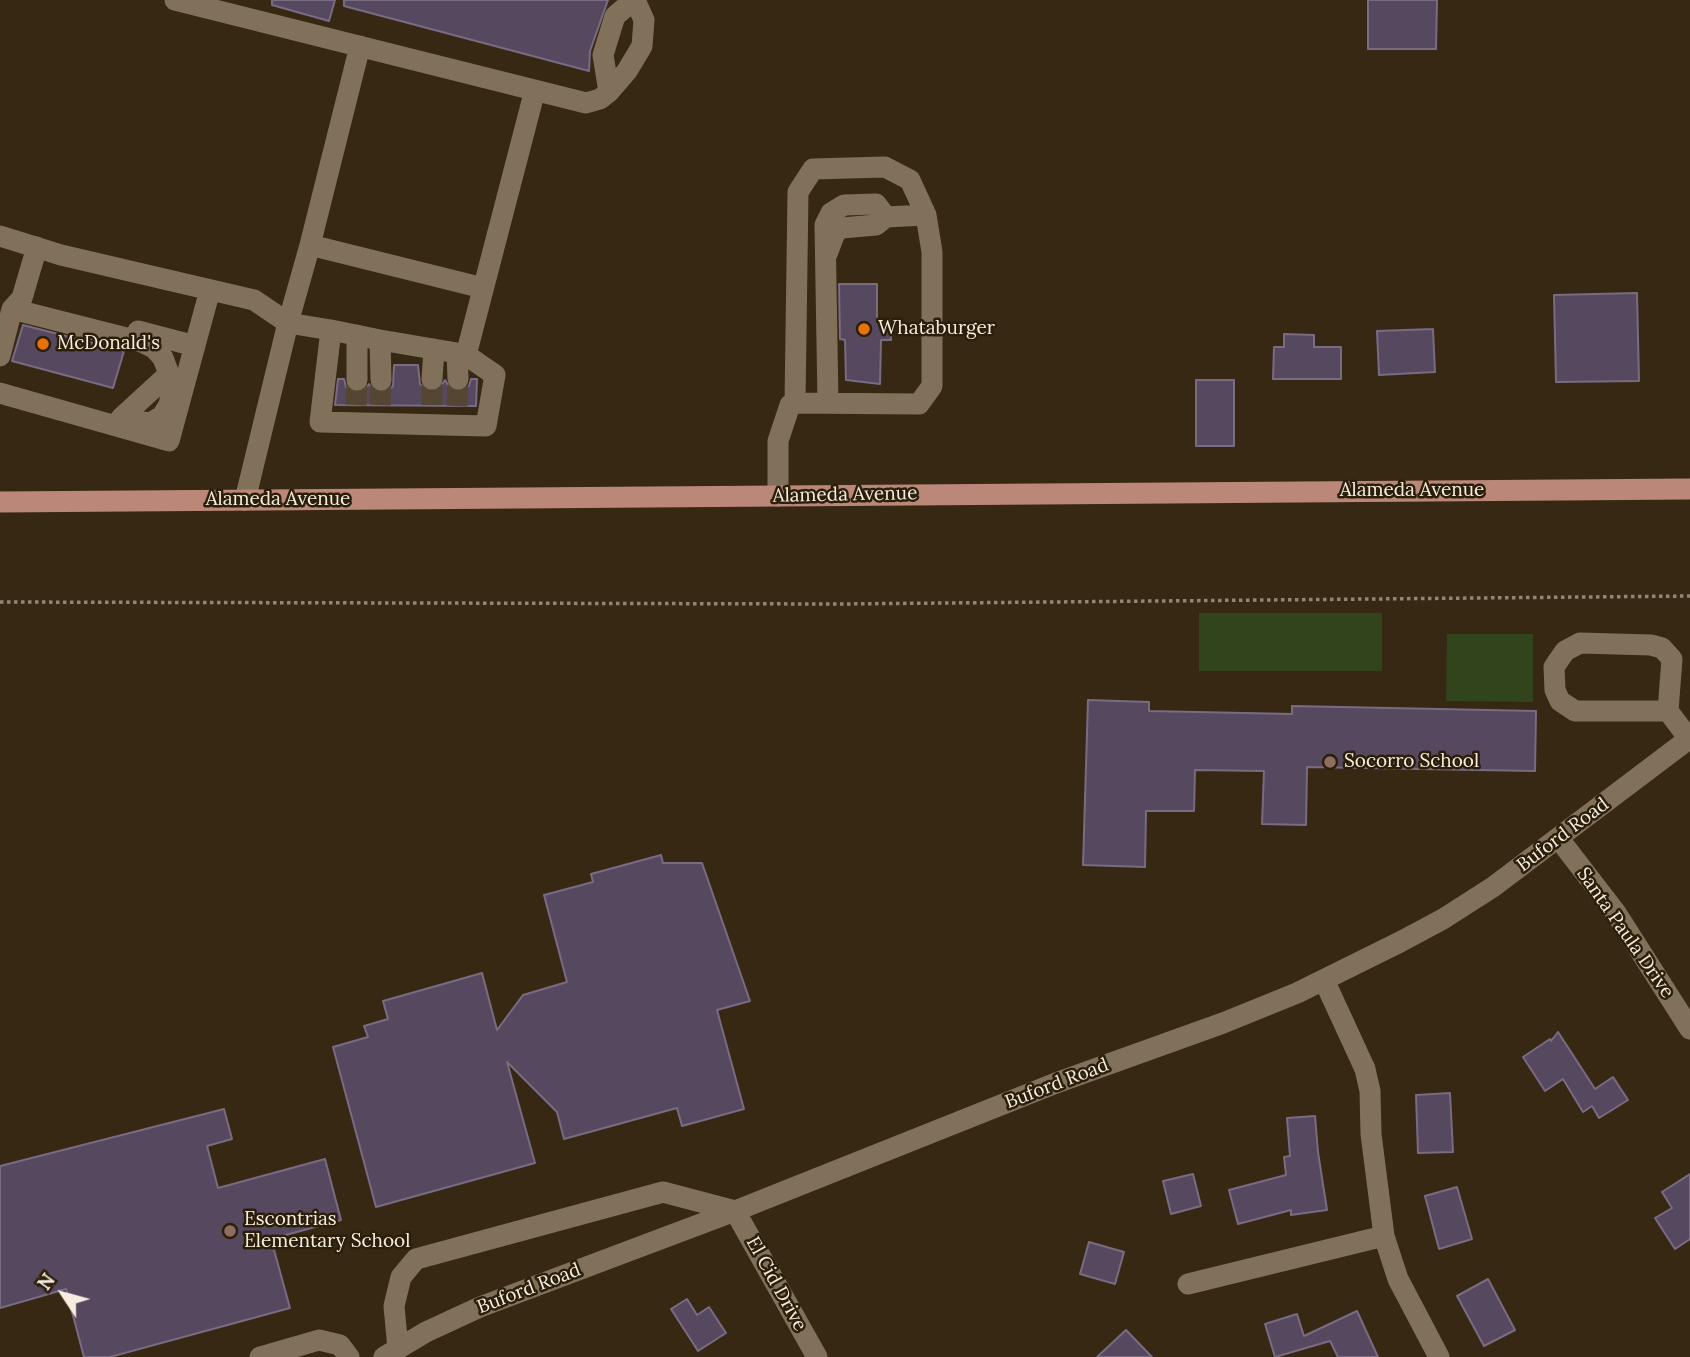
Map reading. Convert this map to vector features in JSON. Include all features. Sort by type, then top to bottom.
[{"type":"main road","name":"Alameda Avenue","points":[[0,502],[1690,489]]},
{"type":"street","points":[[175,0],[586,103],[600,99],[609,92],[627,71],[642,46],[644,20],[634,0],[615,16],[603,55],[609,92]]},
{"type":"street","points":[[245,500],[360,46]]},
{"type":"street","points":[[458,379],[462,354],[483,288],[535,90]]},
{"type":"street","points":[[778,496],[778,441],[790,405],[919,404],[932,386],[932,252],[926,215],[910,180],[885,167],[813,169],[798,192],[795,403]]},
{"type":"street","points":[[828,403],[825,225],[831,213],[844,205],[876,204],[886,217],[926,215]]},
{"type":"street","points":[[0,236],[254,300],[288,323],[331,330],[462,354],[495,375],[486,426],[457,415],[356,414],[320,422],[331,330]]},
{"type":"street","points":[[310,245],[483,288]]},
{"type":"street","points":[[0,356],[37,247]]},
{"type":"street","points":[[0,393],[169,440],[210,290]]},
{"type":"street","points":[[17,303],[195,346]]},
{"type":"street","points":[[17,303],[142,342],[154,348],[163,358],[172,388],[169,405],[162,416],[150,423],[102,413],[88,418]]},
{"type":"street","points":[[357,335],[357,380]]},
{"type":"street","points":[[380,340],[381,380]]},
{"type":"street","points":[[432,379],[434,349]]},
{"type":"street","points":[[1668,711],[1575,711],[1560,701],[1555,690],[1554,667],[1565,651],[1580,643],[1651,645],[1662,648],[1672,659],[1668,711],[1689,739]]},
{"type":"street","name":"Buford Road","points":[[391,1353],[480,1307],[735,1211],[1056,1083],[1223,1023],[1324,980],[1443,919],[1493,887],[1689,739]]},
{"type":"street","name":"Santa Paula Drive","points":[[1559,839],[1616,913],[1690,1029]]},
{"type":"street","points":[[1324,980],[1365,1069],[1370,1091],[1371,1134],[1384,1236],[1398,1279],[1439,1357]]},
{"type":"street","points":[[391,1353],[394,1306],[401,1277],[416,1259],[663,1192],[735,1211]]},
{"type":"street","name":"El Cid Drive","points":[[735,1211],[817,1357]]},
{"type":"street","points":[[1188,1284],[1384,1236]]},
{"type":"street","points":[[260,1357],[318,1340],[340,1345],[349,1357]]},
{"type":"path","points":[[0,602],[838,604],[1690,596]]},
{"type":"green space","points":[[1199,613],[1382,613],[1382,671],[1199,671]]},
{"type":"green space","points":[[1447,634],[1533,634],[1533,702],[1446,701]]},
{"type":"building","points":[[272,0],[335,0],[329,21],[272,5]]},
{"type":"building","points":[[344,0],[608,0],[590,51],[589,71],[344,6]]},
{"type":"building","points":[[1368,0],[1437,0],[1436,49],[1368,49]]},
{"type":"building","name":"Whataburger","points":[[839,284],[877,284],[877,320],[891,320],[891,340],[881,340],[880,384],[846,380],[845,340],[840,339]]},
{"type":"building","points":[[1637,293],[1639,381],[1556,382],[1554,295]]},
{"type":"building","points":[[23,325],[124,351],[113,388],[12,361]]},
{"type":"building","points":[[1433,329],[1435,372],[1379,375],[1377,331]]},
{"type":"building","points":[[1284,334],[1314,335],[1314,347],[1341,347],[1341,379],[1273,379],[1274,347],[1284,347]]},
{"type":"building","points":[[394,365],[418,365],[420,384],[430,392],[438,390],[445,380],[451,390],[459,392],[469,386],[471,379],[477,379],[476,406],[335,405],[338,379],[344,379],[351,392],[363,392],[369,384],[374,391],[382,393],[393,386]]},
{"type":"building","points":[[1196,380],[1234,380],[1234,446],[1196,446]]},
{"type":"building","points":[[1088,700],[1149,702],[1149,711],[1292,714],[1292,706],[1536,711],[1535,771],[1307,767],[1306,825],[1262,824],[1264,771],[1195,770],[1194,811],[1146,811],[1145,867],[1083,865]]},
{"type":"building","points":[[661,855],[663,863],[702,863],[750,1001],[717,1010],[744,1109],[682,1126],[677,1108],[564,1139],[557,1112],[507,1062],[535,1163],[376,1207],[333,1047],[368,1037],[364,1026],[388,1019],[383,1001],[482,973],[497,1030],[523,995],[567,982],[544,895],[593,882],[591,874]]},
{"type":"building","points":[[1558,1032],[1595,1089],[1613,1077],[1628,1100],[1599,1118],[1592,1106],[1583,1112],[1563,1079],[1545,1091],[1523,1057],[1550,1039],[1551,1041]]},
{"type":"building","points":[[1450,1093],[1453,1152],[1418,1153],[1416,1095]]},
{"type":"building","points":[[224,1109],[232,1139],[207,1146],[218,1188],[325,1159],[341,1220],[271,1239],[290,1308],[110,1357],[84,1357],[66,1289],[0,1308],[0,1166]]},
{"type":"building","points":[[1315,1116],[1327,1210],[1291,1215],[1291,1210],[1238,1224],[1229,1190],[1286,1175],[1284,1157],[1290,1156],[1287,1118]]},
{"type":"building","points":[[1193,1174],[1201,1206],[1171,1214],[1163,1181]]},
{"type":"building","points":[[1690,1174],[1690,1239],[1675,1249],[1655,1218],[1672,1208],[1662,1192]]},
{"type":"building","points":[[1457,1187],[1472,1239],[1439,1249],[1425,1196]]},
{"type":"building","points":[[1089,1242],[1124,1252],[1115,1284],[1080,1274]]},
{"type":"building","points":[[1488,1279],[1515,1330],[1484,1346],[1457,1296]]},
{"type":"building","points":[[687,1299],[697,1315],[709,1307],[726,1333],[698,1351],[671,1309]]},
{"type":"building","points":[[1357,1311],[1378,1357],[1338,1357],[1330,1341],[1275,1357],[1265,1324],[1297,1314],[1304,1336]]},
{"type":"building","points":[[1126,1330],[1152,1357],[1097,1357]]},
{"type":"tunnel","points":[[432,379],[432,405]]},
{"type":"tunnel","points":[[457,406],[458,379]]},
{"type":"tunnel","points":[[356,405],[357,380]]},
{"type":"tunnel","points":[[380,405],[381,380]]},
{"type":"place","name":"Whataburger","points":[[864,329]]},
{"type":"place","name":"McDonald's","points":[[43,344]]},
{"type":"place","name":"Socorro School","points":[[1330,762]]},
{"type":"place","name":"Escontrias Elementary School","points":[[230,1231]]}]
